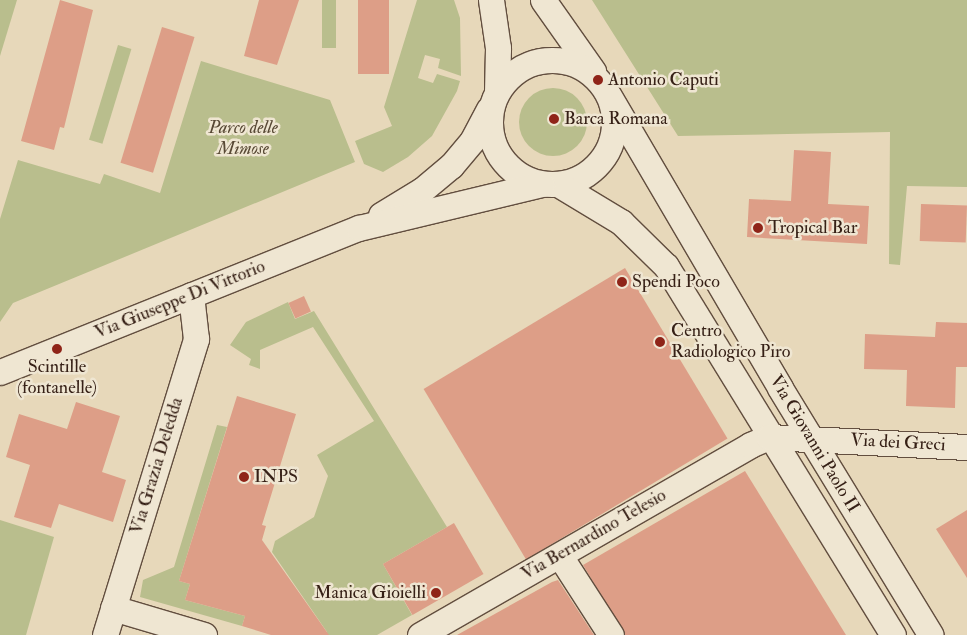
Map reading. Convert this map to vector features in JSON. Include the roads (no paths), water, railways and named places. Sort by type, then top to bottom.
[{"type":"street","points":[[491,0],[498,48],[490,132],[499,155],[511,169],[550,184]]},
{"type":"street","name":"Via Giovanni Paolo II","points":[[543,0],[604,88],[811,438],[931,635]]},
{"type":"street","points":[[553,59],[570,62],[604,88],[614,129],[601,160],[582,176],[359,228],[422,190],[451,166],[472,142],[494,98],[520,67],[553,59]]},
{"type":"street","name":"Via Giovanni Paolo II","points":[[550,184],[621,222],[666,266],[769,437],[893,635]]},
{"type":"street","name":"Via Giuseppe Di Vittorio","points":[[0,372],[359,228]]},
{"type":"street","name":"Via Grazia Deledda","points":[[105,635],[196,338],[192,295]]},
{"type":"street","name":"Via dei Greci","points":[[769,437],[967,446]]},
{"type":"street","name":"Via Bernardino Telesio","points":[[420,635],[750,445],[769,437]]},
{"type":"street","points":[[560,556],[611,635]]},
{"type":"street","points":[[113,608],[204,635]]},
{"type":"place","name":"Antonio Caputi","points":[[598,80]]},
{"type":"place","name":"Barca Romana","points":[[554,119]]},
{"type":"place","name":"Tropical Bar","points":[[758,228]]},
{"type":"place","name":"Spendi Poco","points":[[622,282]]},
{"type":"place","name":"Centro Radiologico Piro","points":[[660,342]]},
{"type":"place","name":"Scintille (fontanelle)","points":[[57,349]]},
{"type":"place","name":"INPS","points":[[244,477]]},
{"type":"place","name":"Manica Gioielli","points":[[436,593]]},
{"type":"park label","name":"Parco delle Mimose","points":[[243,139]]}]
